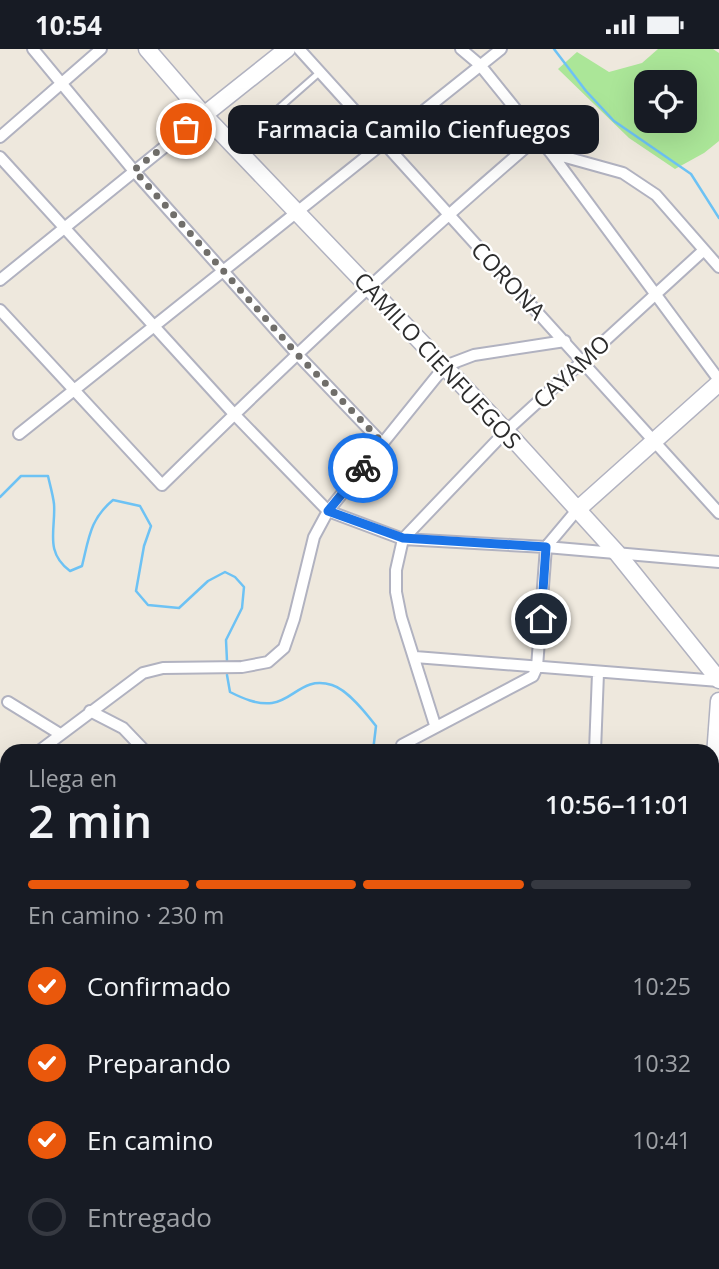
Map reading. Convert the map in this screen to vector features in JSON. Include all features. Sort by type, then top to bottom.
[{"type":"street","points":[[33,49],[134,170],[297,354],[383,443]]},
{"type":"street","points":[[0,137],[101,49]]},
{"type":"street","name":"CAMILO CIENFUEGOS","points":[[147,49],[204,115],[371,287],[617,553],[719,681]]},
{"type":"street","points":[[0,280],[287,49]]},
{"type":"street","name":"CORONA","points":[[299,49],[719,513]]},
{"type":"street","points":[[409,744],[435,725],[533,676],[537,667],[546,547],[577,510],[719,382],[551,153],[480,65],[461,49]]},
{"type":"street","points":[[19,434],[501,49]]},
{"type":"street","points":[[0,310],[162,485],[297,354],[448,214],[538,137]]},
{"type":"street","points":[[551,153],[623,173],[656,195],[719,267]]},
{"type":"street","points":[[0,157],[234,414],[328,511],[403,538],[719,562]]},
{"type":"street","name":"CAYAMO","points":[[403,538],[506,431],[704,250]]},
{"type":"street","points":[[48,744],[143,673],[163,667],[242,667],[268,662],[284,648],[314,537],[328,511],[445,366],[474,355],[565,341]]},
{"type":"street","points":[[403,538],[396,570],[396,592],[401,617],[435,725]]},
{"type":"street","points":[[415,657],[719,681]]},
{"type":"street","points":[[595,744],[598,673]]},
{"type":"street","points":[[716,744],[719,701]]},
{"type":"street","points":[[8,702],[61,734]]},
{"type":"street","points":[[90,711],[123,728],[138,744]]},
{"type":"lane","points":[[262,123],[320,72]]},
{"type":"path","points":[[230,141],[279,138],[371,153]]},
{"type":"green space","points":[[658,49],[713,49],[719,53],[719,141],[675,169],[629,138],[558,69],[577,52],[609,72],[642,63]]},
{"type":"waterway","points":[[554,49],[586,91],[614,121],[691,174],[719,218]]},
{"type":"waterway","points":[[0,497],[21,476],[48,476],[54,504],[54,548],[62,564],[70,571],[82,566],[95,522],[105,507],[113,500],[140,506],[151,526],[144,546],[136,591],[148,605],[179,608],[208,581],[225,572],[235,577],[244,587],[242,608],[226,640],[227,661]]},
{"type":"waterway","points":[[227,675],[230,692],[261,703],[280,701],[313,684],[332,685],[356,702],[376,726],[374,744]]},
{"type":"way so far","points":[[186,129],[134,170],[297,354],[383,443],[363,468]]},
{"type":"place","name":"Farmacia Camilo Cienfuegos","points":[[186,129]]},
{"type":"route","points":[[363,468],[328,511],[403,538],[421,541],[546,547],[541,619]]}]
